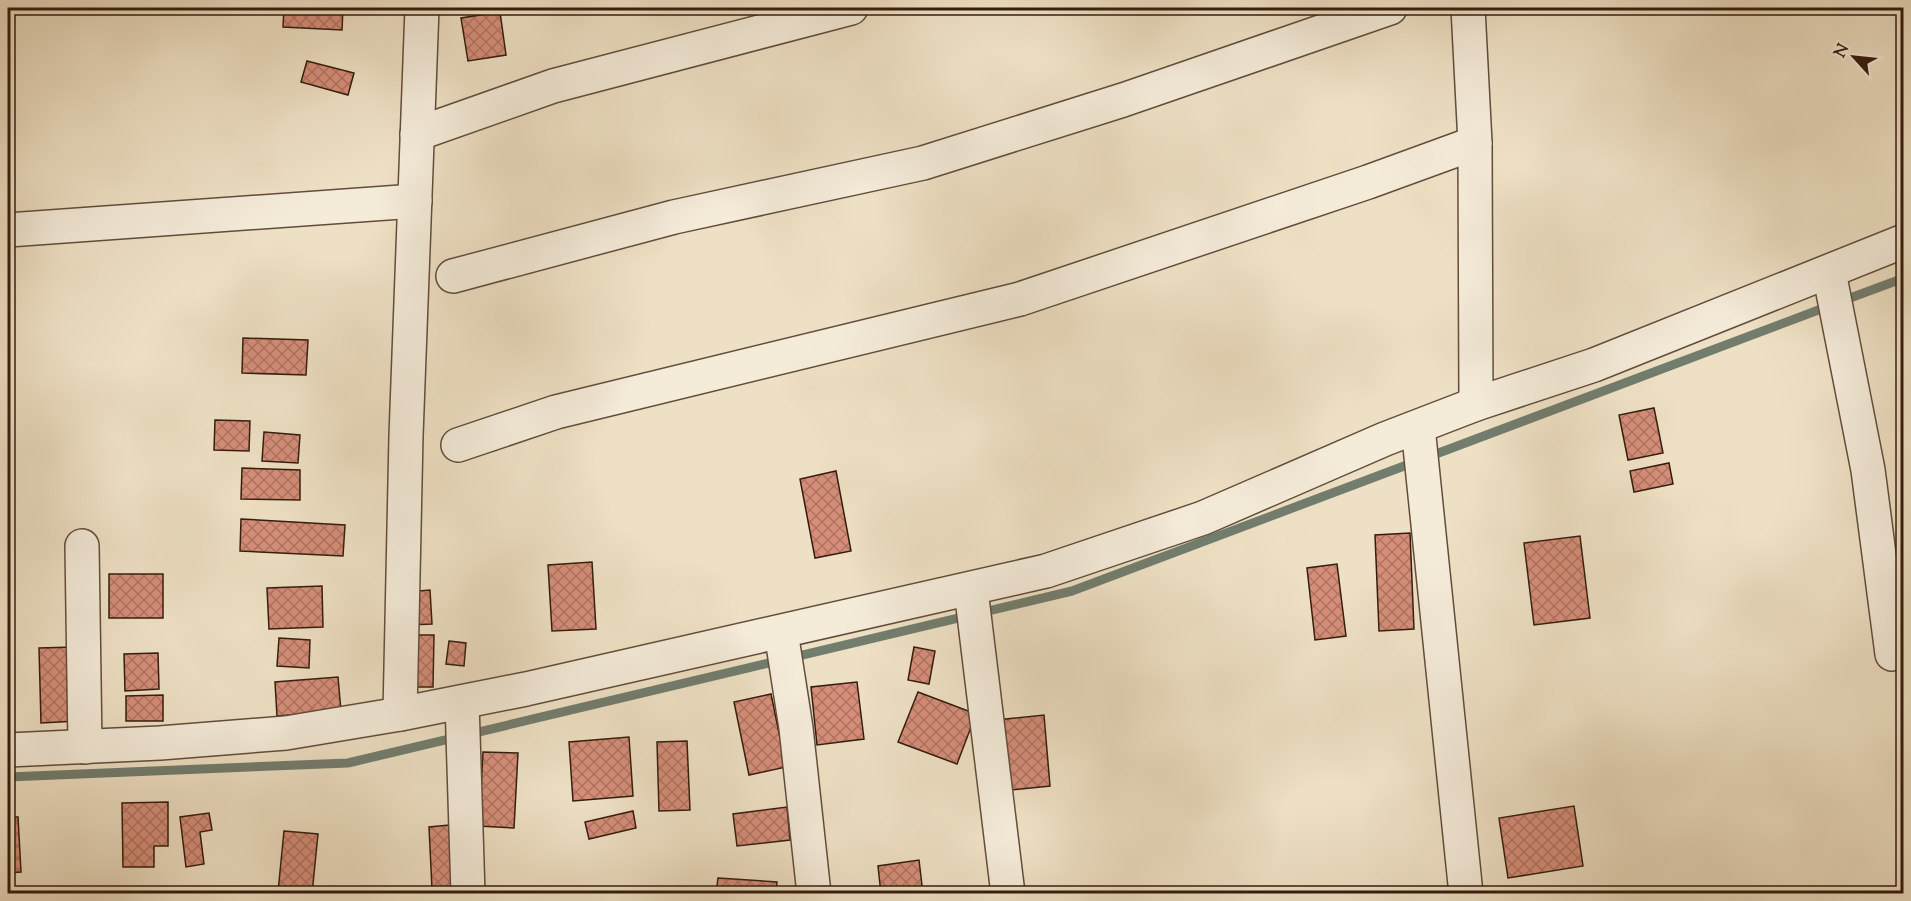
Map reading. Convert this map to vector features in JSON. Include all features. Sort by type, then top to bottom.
[{"type":"street","points":[[400,714],[406,436],[422,8]]},
{"type":"street","points":[[417,134],[553,86],[851,8]]},
{"type":"street","points":[[453,276],[674,217],[923,163],[1123,100],[1390,8]]},
{"type":"street","points":[[1468,8],[1475,143],[1476,404]]},
{"type":"street","points":[[458,445],[556,412],[1020,299],[1368,182],[1475,143]]},
{"type":"street","points":[[8,230],[415,201]]},
{"type":"street","points":[[8,750],[286,733],[400,714],[971,590],[1046,571],[1203,518],[1476,404],[1594,365],[1904,242]]},
{"type":"street","points":[[1829,272],[1868,470],[1892,654]]},
{"type":"street","points":[[1418,427],[1466,894]]},
{"type":"street","points":[[82,546],[85,747]]},
{"type":"street","points":[[971,590],[1008,894]]},
{"type":"street","points":[[781,632],[796,728],[814,894]]},
{"type":"street","points":[[462,702],[468,894]]},
{"type":"building","points":[[284,8],[343,8],[342,30],[283,27]]},
{"type":"building","points":[[500,12],[506,55],[468,61],[461,18]]},
{"type":"building","points":[[307,61],[354,73],[348,95],[301,82]]},
{"type":"building","points":[[243,338],[308,340],[306,375],[242,373]]},
{"type":"building","points":[[1654,408],[1663,453],[1628,460],[1619,415]]},
{"type":"building","points":[[215,420],[250,421],[249,451],[214,450]]},
{"type":"building","points":[[264,432],[300,435],[298,463],[262,461]]},
{"type":"building","points":[[1669,463],[1673,484],[1634,492],[1630,471]]},
{"type":"building","points":[[242,468],[300,470],[300,500],[241,499]]},
{"type":"building","points":[[836,471],[851,551],[815,558],[800,479]]},
{"type":"building","points":[[241,519],[345,525],[343,556],[240,551]]},
{"type":"building","points":[[1410,533],[1414,629],[1379,631],[1375,535]]},
{"type":"building","points":[[1580,536],[1590,618],[1534,625],[1524,543]]},
{"type":"building","points":[[592,562],[596,629],[552,631],[548,565]]},
{"type":"building","points":[[1337,564],[1346,636],[1315,640],[1307,568]]},
{"type":"building","points":[[109,574],[163,574],[163,618],[109,618]]},
{"type":"building","points":[[322,586],[323,627],[269,629],[267,588]]},
{"type":"building","points":[[430,590],[432,624],[409,625],[407,592]]},
{"type":"building","points":[[411,635],[434,635],[433,687],[410,687]]},
{"type":"building","points":[[279,638],[310,640],[309,668],[277,666]]},
{"type":"building","points":[[449,641],[466,643],[464,666],[446,664]]},
{"type":"building","points":[[75,647],[77,721],[41,723],[39,648]]},
{"type":"building","points":[[914,647],[935,651],[929,684],[908,680]]},
{"type":"building","points":[[158,653],[159,689],[125,691],[124,654]]},
{"type":"building","points":[[338,677],[341,711],[277,716],[275,682]]},
{"type":"building","points":[[857,682],[864,739],[817,745],[811,687]]},
{"type":"building","points":[[918,692],[976,714],[957,764],[898,742]]},
{"type":"building","points":[[771,694],[786,767],[749,775],[734,702]]},
{"type":"building","points":[[163,695],[163,721],[126,721],[126,696]]},
{"type":"building","points":[[1044,715],[1050,786],[1002,791],[996,720]]},
{"type":"building","points":[[629,737],[633,796],[573,801],[569,742]]},
{"type":"building","points":[[687,741],[690,810],[659,811],[657,742]]},
{"type":"building","points":[[483,752],[518,753],[514,828],[479,826]]},
{"type":"building","points":[[168,802],[168,846],[154,846],[154,867],[123,867],[122,803]]},
{"type":"building","points":[[1574,806],[1583,866],[1508,878],[1499,818]]},
{"type":"building","points":[[787,807],[790,840],[737,846],[733,814]]},
{"type":"building","points":[[633,811],[636,828],[589,839],[585,822]]},
{"type":"building","points":[[209,813],[212,830],[200,832],[204,864],[186,867],[180,817]]},
{"type":"building","points":[[8,817],[18,817],[21,872],[8,873]]},
{"type":"building","points":[[449,825],[452,888],[432,889],[429,827]]},
{"type":"building","points":[[284,831],[318,834],[312,894],[278,892]]},
{"type":"building","points":[[919,860],[923,894],[881,894],[878,866]]},
{"type":"building","points":[[718,878],[777,882],[776,894],[716,894]]},
{"type":"waterway","points":[[1842,301],[1904,278]]},
{"type":"waterway","points":[[8,777],[348,763],[1072,591],[1829,306]]}]
